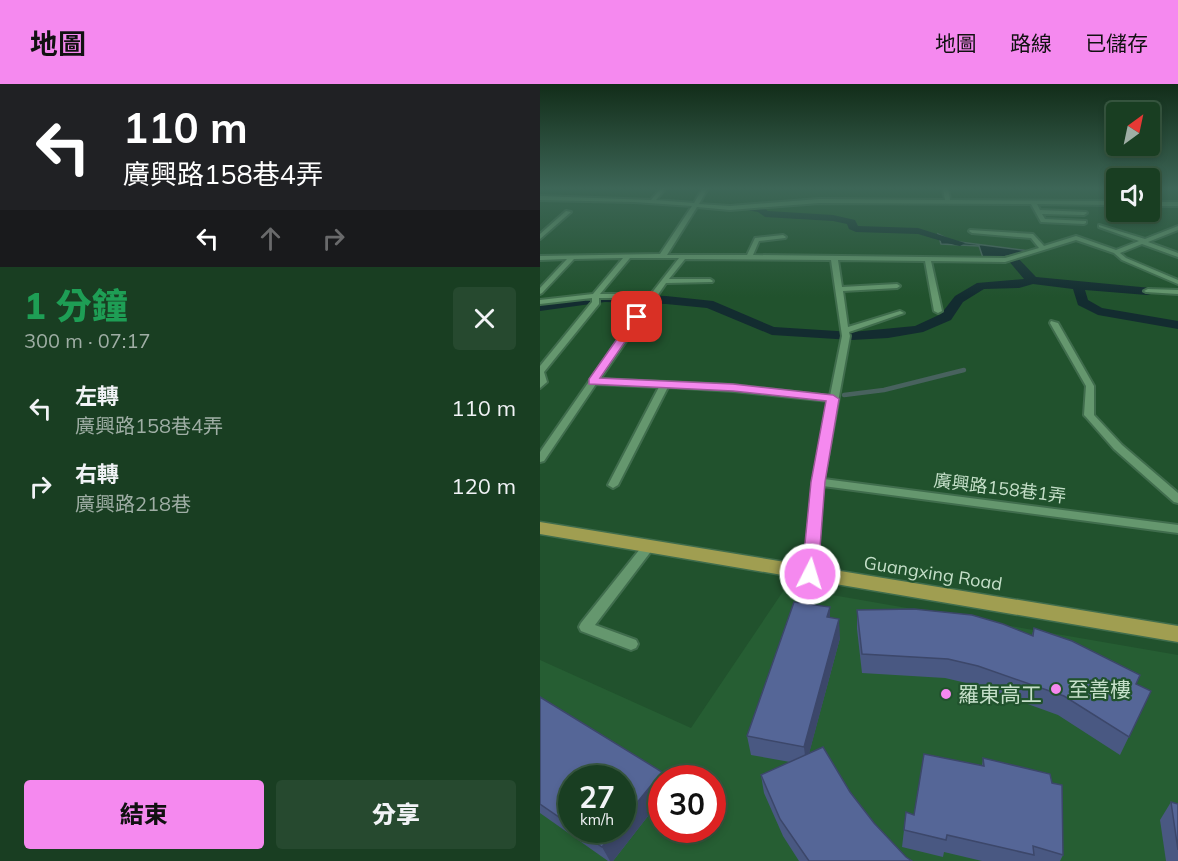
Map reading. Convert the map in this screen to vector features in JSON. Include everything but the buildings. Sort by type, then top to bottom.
[{"type":"main road","name":"Guangxing Road","points":[[540,528],[1178,634]]},
{"type":"street","points":[[540,237],[554,224]]},
{"type":"street","points":[[662,257],[683,224]]},
{"type":"street","points":[[1101,226],[1178,255]]},
{"type":"street","points":[[1116,252],[1178,228]]},
{"type":"street","points":[[972,231],[1033,237],[1043,249]]},
{"type":"street","points":[[1170,231],[1178,234]]},
{"type":"street","points":[[748,258],[757,239],[783,237]]},
{"type":"street","points":[[540,258],[628,256],[1005,260],[1076,238],[1116,252],[1124,259],[1178,282]]},
{"type":"street","points":[[540,385],[543,382],[540,372],[628,256]]},
{"type":"street","points":[[540,459],[663,281],[683,257]]},
{"type":"street","points":[[540,292],[572,258]]},
{"type":"street","points":[[810,574],[818,482],[846,333],[834,258]]},
{"type":"street","points":[[928,260],[938,311]]},
{"type":"street","points":[[663,281],[710,281]]},
{"type":"street","points":[[840,289],[897,286]]},
{"type":"street","points":[[1148,291],[1178,292]]},
{"type":"street","points":[[540,302],[651,299]]},
{"type":"street","points":[[846,333],[900,313]]},
{"type":"street","points":[[1054,323],[1090,386],[1089,416],[1118,447],[1178,499]]},
{"type":"street","points":[[593,381],[733,388],[833,399]]},
{"type":"street","points":[[613,485],[665,384]]},
{"type":"street","name":"廣興路158巷1弄","points":[[818,482],[1178,530]]},
{"type":"street","points":[[631,644],[586,627],[648,547]]},
{"type":"shaded area","name":"羅東高工","points":[[786,587],[1178,655],[1178,861],[540,861],[540,660],[691,728]]},
{"type":"water","points":[[938,234],[952,241],[1030,251],[999,258],[983,258],[979,246],[941,244]]},
{"type":"waterway","points":[[852,224],[856,229],[918,231],[960,243]]},
{"type":"waterway","points":[[1014,260],[1032,280]]},
{"type":"waterway","points":[[540,307],[605,298],[666,300],[709,304],[772,331],[852,336],[888,334],[918,329],[946,317],[959,299],[981,286],[1019,284],[1032,280]]},
{"type":"waterway","points":[[1032,280],[1078,286]]},
{"type":"waterway","points":[[1078,286],[1147,291]]},
{"type":"waterway","points":[[1078,286],[1082,302],[1098,311],[1178,325]]},
{"type":"waterway","points":[[844,395],[884,390],[964,370]]},
{"type":"place","name":"至善樓","points":[[1056,689]]},
{"type":"place","name":"羅東高工","points":[[946,694]]},
{"type":"route","points":[[637,317],[593,381],[733,388],[833,399],[818,482],[810,574]]}]
